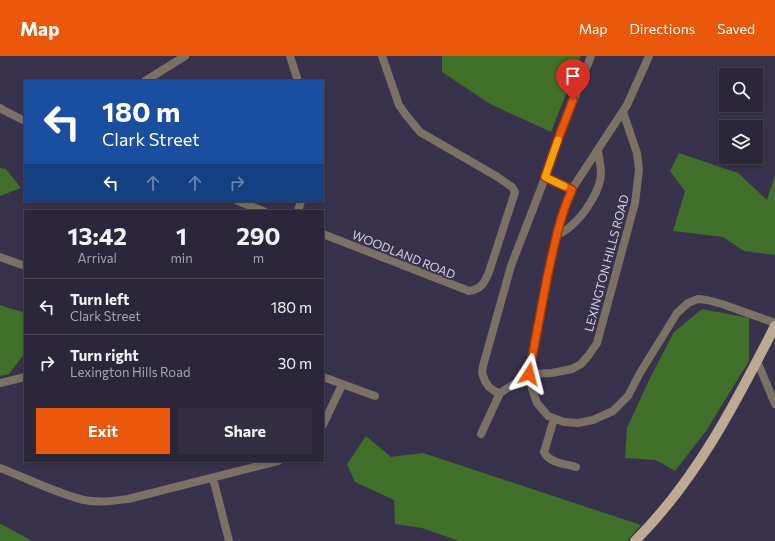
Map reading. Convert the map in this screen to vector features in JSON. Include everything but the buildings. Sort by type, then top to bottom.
[{"type":"main road","points":[[635,541],[662,512],[694,470],[719,431],[757,362],[775,324]]},
{"type":"street","points":[[147,80],[185,56]]},
{"type":"street","points":[[290,56],[298,80]]},
{"type":"street","name":"WOODLAND ROAD","points":[[324,234],[460,289],[470,291],[478,290],[489,272],[515,192],[496,176],[420,132],[399,105],[382,56]]},
{"type":"street","points":[[500,393],[489,387],[485,381],[482,373],[483,366],[511,266],[591,56]]},
{"type":"street","points":[[649,56],[623,112],[572,190],[560,220],[529,374],[537,403],[548,416],[564,422],[578,423],[593,420],[613,411],[628,396],[640,373],[678,313],[688,303],[698,299],[707,300],[775,324]]},
{"type":"street","points":[[0,108],[4,112],[24,121]]},
{"type":"street","name":"LEXINGTON HILLS ROAD","points":[[529,374],[552,373],[572,369],[588,356],[600,336],[612,285],[635,203],[638,176],[638,153],[623,112]]},
{"type":"street","points":[[556,236],[573,225],[581,216],[599,185],[601,173],[598,151]]},
{"type":"street","points":[[545,177],[572,190]]},
{"type":"street","points":[[240,202],[260,210]]},
{"type":"street","points":[[0,257],[24,266]]},
{"type":"street","points":[[757,362],[775,404]]},
{"type":"street","points":[[481,434],[500,393],[529,374]]},
{"type":"street","points":[[0,382],[24,377]]},
{"type":"street","points":[[324,378],[375,396]]},
{"type":"street","points":[[324,423],[342,385]]},
{"type":"street","points":[[554,419],[544,452],[546,456],[554,461],[576,467]]},
{"type":"street","points":[[0,468],[67,495],[85,500],[108,502],[128,499],[274,462]]},
{"type":"street","points":[[213,478],[229,541]]},
{"type":"green space","points":[[442,56],[581,56],[551,132],[490,104],[442,72]]},
{"type":"green space","points":[[679,153],[738,173],[767,200],[775,175],[775,255],[744,251],[723,237],[673,231],[685,191],[670,171]]},
{"type":"green space","points":[[0,168],[6,169],[21,188],[0,196]]},
{"type":"green space","points":[[0,305],[24,313],[24,354],[9,374],[0,376]]},
{"type":"green space","points":[[702,309],[749,318],[749,361],[706,431],[675,471],[656,460],[625,458],[627,428],[650,378],[674,332]]},
{"type":"green space","points":[[366,436],[391,457],[423,453],[641,525],[627,541],[459,541],[422,528],[395,524],[394,500],[355,482],[347,464]]},
{"type":"green space","points":[[1,524],[32,541],[0,541]]},
{"type":"slow traffic","points":[[558,140],[545,177],[564,186]]},
{"type":"route","points":[[529,374],[556,236],[560,220],[572,190],[545,177],[573,100]]}]
